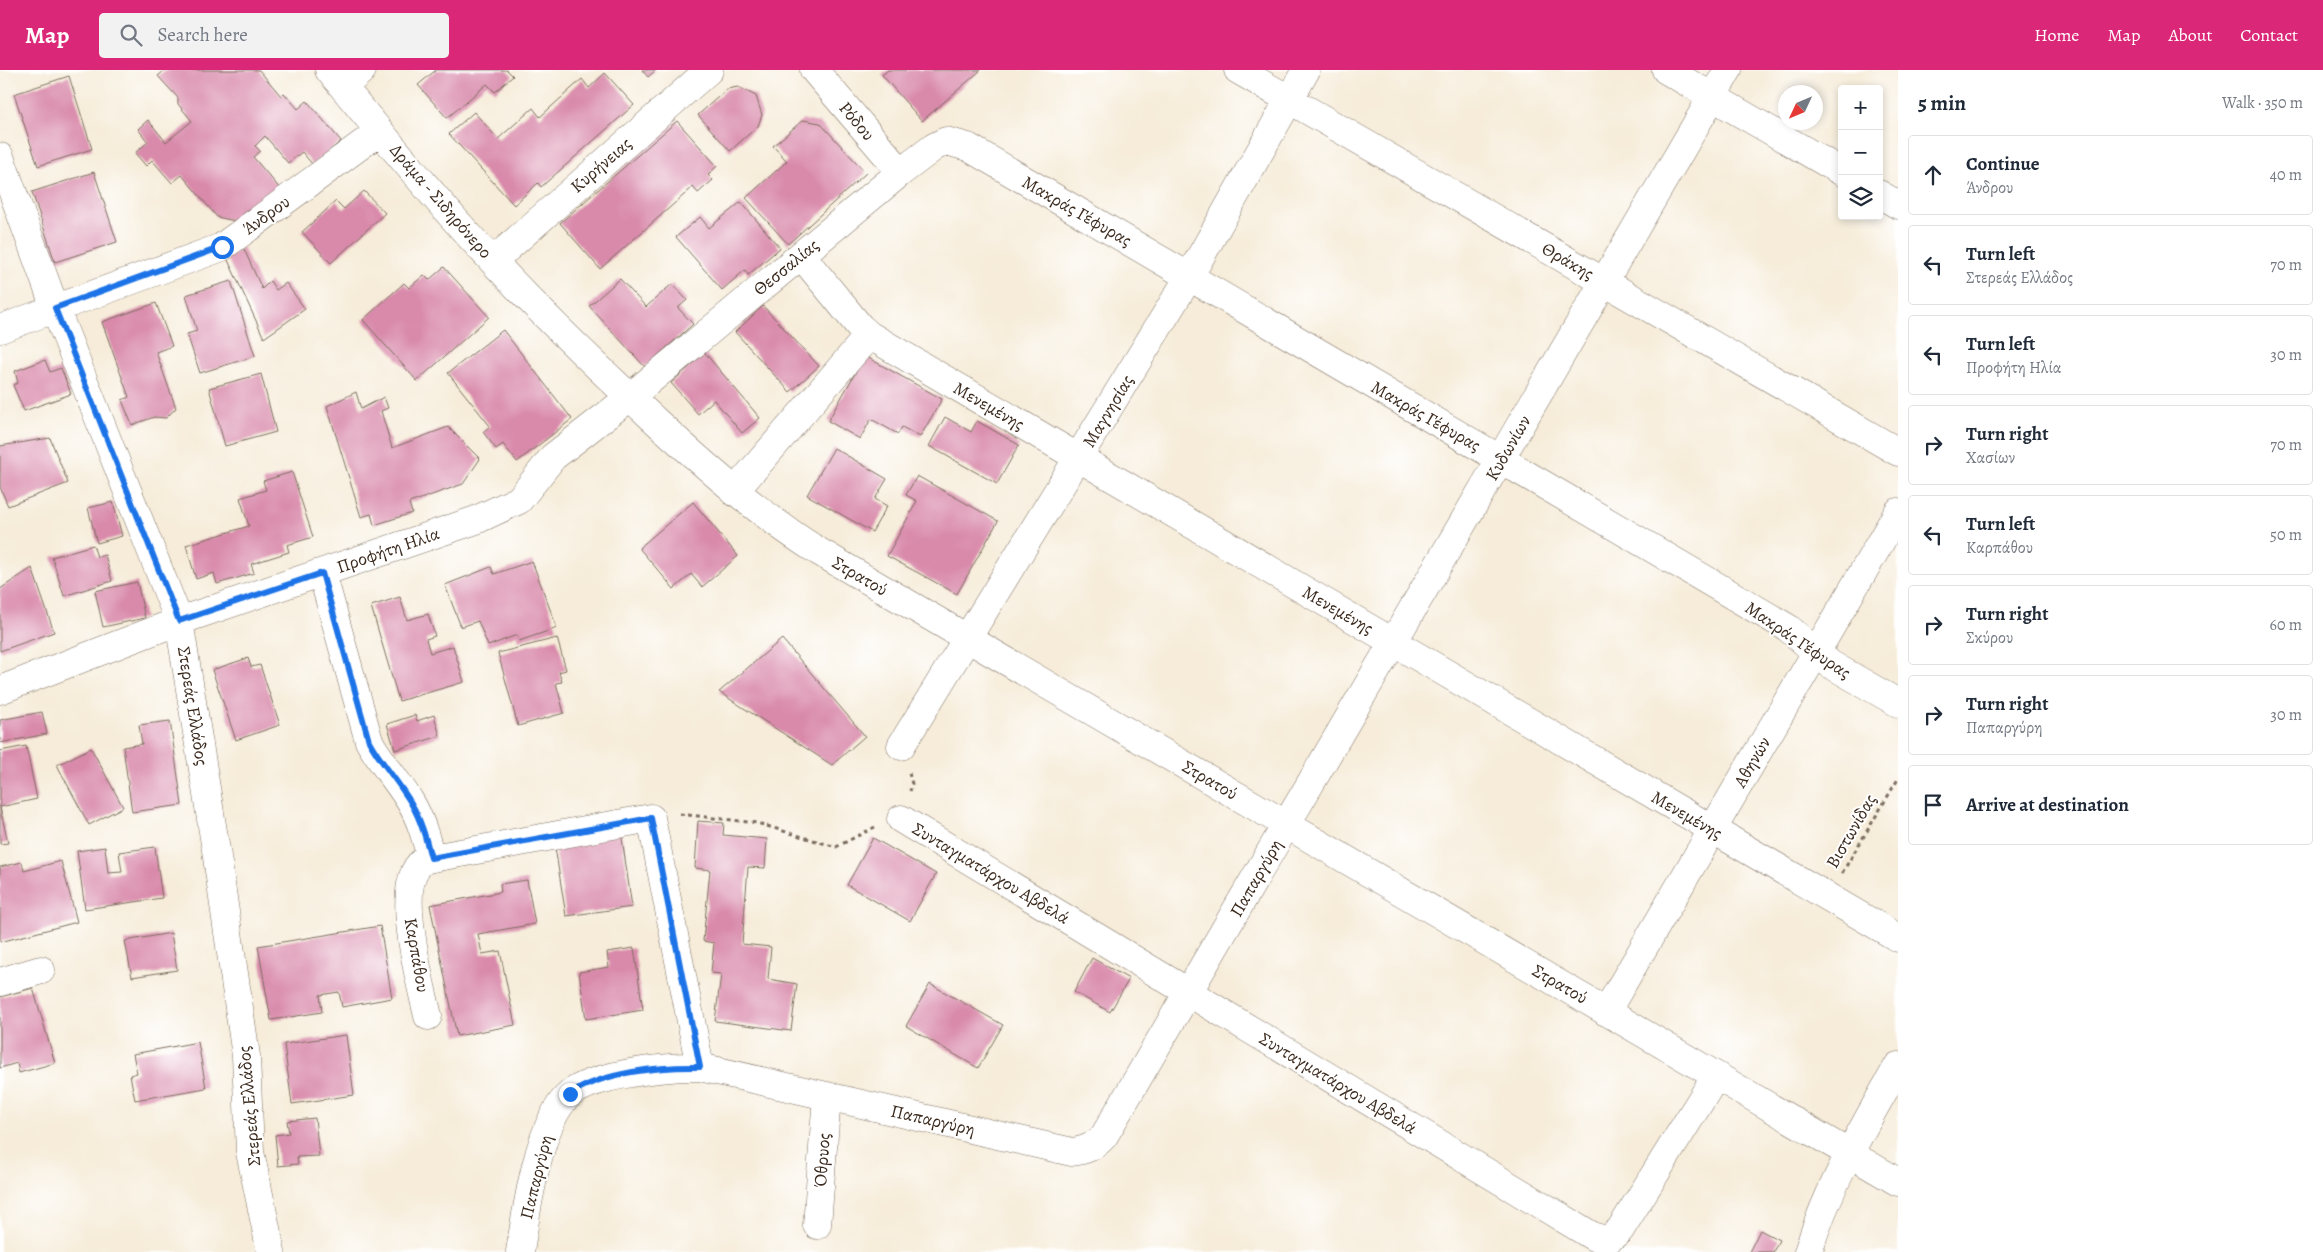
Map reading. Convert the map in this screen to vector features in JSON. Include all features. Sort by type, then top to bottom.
[{"type":"street","name":"Κυρήνειας","points":[[493,261],[709,70]]},
{"type":"street","name":"Ρόδου","points":[[814,70],[901,172]]},
{"type":"street","name":"Θράκης","points":[[1238,70],[1898,452]]},
{"type":"street","name":"Μαγνησίας","points":[[901,746],[1189,277],[1306,70]]},
{"type":"street","points":[[1666,70],[1838,170]]},
{"type":"street","name":"Κυδωνίων","points":[[1287,825],[1728,70]]},
{"type":"street","name":"Δράμα - Σιδηρόνερο","points":[[345,76],[380,131],[493,261],[558,328]]},
{"type":"street","name":"Άνδρου","points":[[0,329],[222,247],[380,131]]},
{"type":"street","name":"Θεσσαλίας","points":[[630,397],[901,172],[934,147],[946,141]]},
{"type":"street","name":"Μακράς Γέφυρας","points":[[946,141],[968,147],[1788,628],[1830,664],[1898,703]]},
{"type":"street","name":"Στερεάς Ελλάδος","points":[[0,158],[55,308],[179,621],[216,850],[246,1056],[250,1152],[271,1252]]},
{"type":"street","points":[[1883,196],[1898,205]]},
{"type":"street","name":"Μενεμένης","points":[[801,255],[860,327],[869,335],[1898,938]]},
{"type":"street","name":"Στρατού","points":[[558,328],[734,492],[810,546],[1898,1182]]},
{"type":"street","points":[[734,492],[869,335]]},
{"type":"street","name":"Προφήτη Ηλία","points":[[0,690],[179,621],[476,520],[519,500],[553,457],[630,397]]},
{"type":"street","name":"Αθηνών","points":[[1606,1012],[1898,512]]},
{"type":"street","points":[[322,573],[369,741],[379,759],[411,803],[420,820],[431,858],[651,818],[700,1067]]},
{"type":"street","name":"Συνταγματάρχου Αβδελά","points":[[901,818],[1594,1237],[1608,1240],[1620,1230],[1716,1076]]},
{"type":"street","name":"Παπαργύρη","points":[[520,1252],[526,1212],[549,1124],[554,1113],[570,1094],[588,1084],[647,1070],[679,1066],[700,1067],[1072,1152],[1084,1151],[1094,1146],[1112,1126],[1287,825]]},
{"type":"street","name":"Καρπάθου","points":[[428,1016],[411,932],[409,910],[415,868],[422,861],[431,858]]},
{"type":"street","points":[[0,982],[41,970]]},
{"type":"street","points":[[1808,1252],[1815,1229],[1849,1154],[1898,1066]]},
{"type":"street","name":"Όθρυος","points":[[817,1225],[827,1096]]},
{"type":"path","points":[[651,818],[678,813],[757,823],[836,847],[868,829],[901,818],[912,784],[901,746]]},
{"type":"path","name":"Βιστωνίδας","points":[[1828,898],[1898,779]]},
{"type":"building","points":[[165,70],[259,70],[281,96],[284,93],[298,109],[307,101],[341,141],[313,165],[302,152],[288,163],[265,136],[255,146],[260,151],[253,157],[282,191],[254,215],[249,209],[235,221],[217,217],[182,175],[172,183],[152,160],[146,166],[135,153],[148,142],[138,129],[148,120],[166,142],[192,121],[178,104],[178,98],[158,76]]},
{"type":"building","points":[[436,70],[507,70],[513,76],[495,92],[487,84],[447,118],[418,85]]},
{"type":"building","points":[[642,70],[656,70],[648,77]]},
{"type":"building","points":[[888,70],[981,70],[922,121],[882,75]]},
{"type":"building","points":[[605,73],[634,105],[541,187],[538,183],[514,205],[449,134],[474,112],[498,139],[533,108],[540,117],[582,79],[589,88]]},
{"type":"building","points":[[69,76],[92,149],[38,166],[14,94]]},
{"type":"building","points":[[738,87],[756,96],[762,115],[758,126],[730,151],[698,115],[727,89]]},
{"type":"building","points":[[803,120],[820,123],[866,173],[788,244],[746,198],[787,161],[773,146]]},
{"type":"building","points":[[677,121],[717,166],[708,175],[713,180],[698,193],[693,187],[600,269],[560,223]]},
{"type":"building","points":[[94,172],[117,242],[55,262],[32,192]]},
{"type":"building","points":[[364,191],[385,213],[331,263],[302,232],[336,201],[344,209]]},
{"type":"building","points":[[741,202],[780,248],[748,275],[745,270],[722,290],[676,237],[700,217],[709,228]]},
{"type":"building","points":[[243,247],[262,289],[270,281],[276,290],[286,283],[305,309],[264,338],[227,258]]},
{"type":"building","points":[[444,267],[489,317],[417,381],[363,320],[404,283],[409,288],[424,275],[429,280]]},
{"type":"building","points":[[620,279],[646,307],[672,284],[687,300],[678,308],[693,324],[645,367],[589,306]]},
{"type":"building","points":[[231,281],[255,356],[200,373],[187,334],[197,331],[186,295]]},
{"type":"building","points":[[156,303],[172,346],[156,352],[176,408],[166,418],[154,417],[132,425],[122,400],[129,397],[102,322]]},
{"type":"building","points":[[763,306],[819,366],[790,392],[735,332]]},
{"type":"building","points":[[503,330],[572,419],[517,462],[503,444],[496,449],[483,432],[490,426],[448,373]]},
{"type":"building","points":[[705,353],[760,418],[742,433],[714,400],[698,414],[671,383]]},
{"type":"building","points":[[865,356],[942,399],[920,437],[902,427],[898,434],[871,419],[860,439],[828,421]]},
{"type":"building","points":[[45,360],[50,372],[61,368],[71,394],[24,411],[13,385],[18,383],[15,371]]},
{"type":"building","points":[[261,374],[276,432],[225,446],[209,388]]},
{"type":"building","points":[[356,392],[361,409],[384,397],[388,408],[381,411],[392,448],[448,427],[480,459],[463,484],[409,503],[412,513],[374,525],[371,514],[361,517],[327,406]]},
{"type":"building","points":[[945,417],[971,432],[977,421],[1019,445],[997,484],[929,446]]},
{"type":"building","points":[[50,438],[68,483],[8,506],[0,487],[0,446]]},
{"type":"building","points":[[834,448],[887,479],[875,499],[887,506],[872,532],[807,495]]},
{"type":"building","points":[[292,472],[313,537],[287,545],[289,552],[251,564],[254,573],[217,584],[214,573],[196,579],[186,545],[249,526],[240,498],[266,490],[263,481]]},
{"type":"building","points":[[917,476],[998,521],[957,594],[887,556],[917,501],[906,495]]},
{"type":"building","points":[[113,502],[122,536],[97,543],[88,508]]},
{"type":"building","points":[[693,502],[738,556],[702,587],[691,574],[674,589],[639,548]]},
{"type":"building","points":[[93,545],[97,557],[105,555],[112,581],[64,596],[52,557]]},
{"type":"building","points":[[532,561],[557,628],[519,641],[517,635],[488,646],[478,621],[461,627],[445,585],[491,567],[494,574]]},
{"type":"building","points":[[32,568],[54,632],[0,651],[0,589]]},
{"type":"building","points":[[137,582],[145,618],[103,627],[95,591]]},
{"type":"building","points":[[400,597],[407,620],[428,614],[435,636],[426,639],[430,653],[453,646],[464,682],[399,701],[371,606]]},
{"type":"building","points":[[557,638],[566,670],[559,672],[562,682],[556,683],[564,713],[518,726],[498,653]]},
{"type":"building","points":[[782,639],[865,736],[832,765],[719,692]]},
{"type":"building","points":[[248,658],[251,667],[260,665],[280,725],[236,740],[212,670]]},
{"type":"building","points":[[42,712],[47,734],[0,743],[0,720]]},
{"type":"building","points":[[415,715],[417,721],[434,715],[440,736],[395,750],[387,724]]},
{"type":"building","points":[[170,721],[182,805],[132,812],[123,747],[142,744],[139,725]]},
{"type":"building","points":[[26,746],[37,799],[0,807],[0,751]]},
{"type":"building","points":[[91,748],[123,807],[89,825],[57,765]]},
{"type":"building","points":[[0,807],[8,843],[0,844]]},
{"type":"building","points":[[698,821],[724,823],[723,835],[767,839],[765,868],[748,867],[742,944],[771,947],[768,979],[797,984],[791,1031],[715,1021],[721,974],[711,973],[714,943],[703,941],[710,870],[695,868]]},
{"type":"building","points":[[621,831],[632,907],[566,916],[554,841]]},
{"type":"building","points":[[873,838],[936,874],[910,921],[847,885]]},
{"type":"building","points":[[105,847],[108,873],[122,872],[119,852],[155,847],[162,898],[85,909],[77,851]]},
{"type":"building","points":[[61,861],[77,922],[0,942],[0,867],[22,862],[24,871]]},
{"type":"building","points":[[527,880],[535,924],[478,934],[482,954],[500,951],[515,1025],[457,1036],[430,905],[501,892],[500,884]]},
{"type":"building","points":[[380,926],[392,998],[342,1007],[339,992],[320,995],[322,1012],[271,1020],[258,946]]},
{"type":"building","points":[[171,933],[177,970],[132,977],[125,941]]},
{"type":"building","points":[[634,948],[643,1010],[586,1019],[579,972],[609,967],[607,952]]},
{"type":"building","points":[[1092,958],[1129,979],[1110,1012],[1074,992]]},
{"type":"building","points":[[930,984],[1003,1025],[978,1068],[906,1026]]},
{"type":"building","points":[[33,988],[55,1063],[19,1073],[17,1063],[0,1068],[0,997]]},
{"type":"building","points":[[346,1035],[354,1095],[292,1104],[284,1044]]},
{"type":"building","points":[[198,1042],[206,1088],[135,1100],[130,1075],[137,1073],[133,1054]]},
{"type":"building","points":[[315,1118],[319,1156],[297,1157],[298,1164],[278,1166],[275,1135],[289,1133],[287,1121]]},
{"type":"building","points":[[1760,1230],[1779,1240],[1773,1252],[1749,1252]]},
{"type":"route","points":[[222,247],[55,308],[179,621],[322,573],[369,741],[379,759],[411,803],[420,820],[431,858],[651,818],[700,1067],[679,1066],[647,1070],[588,1084],[570,1094]]}]
